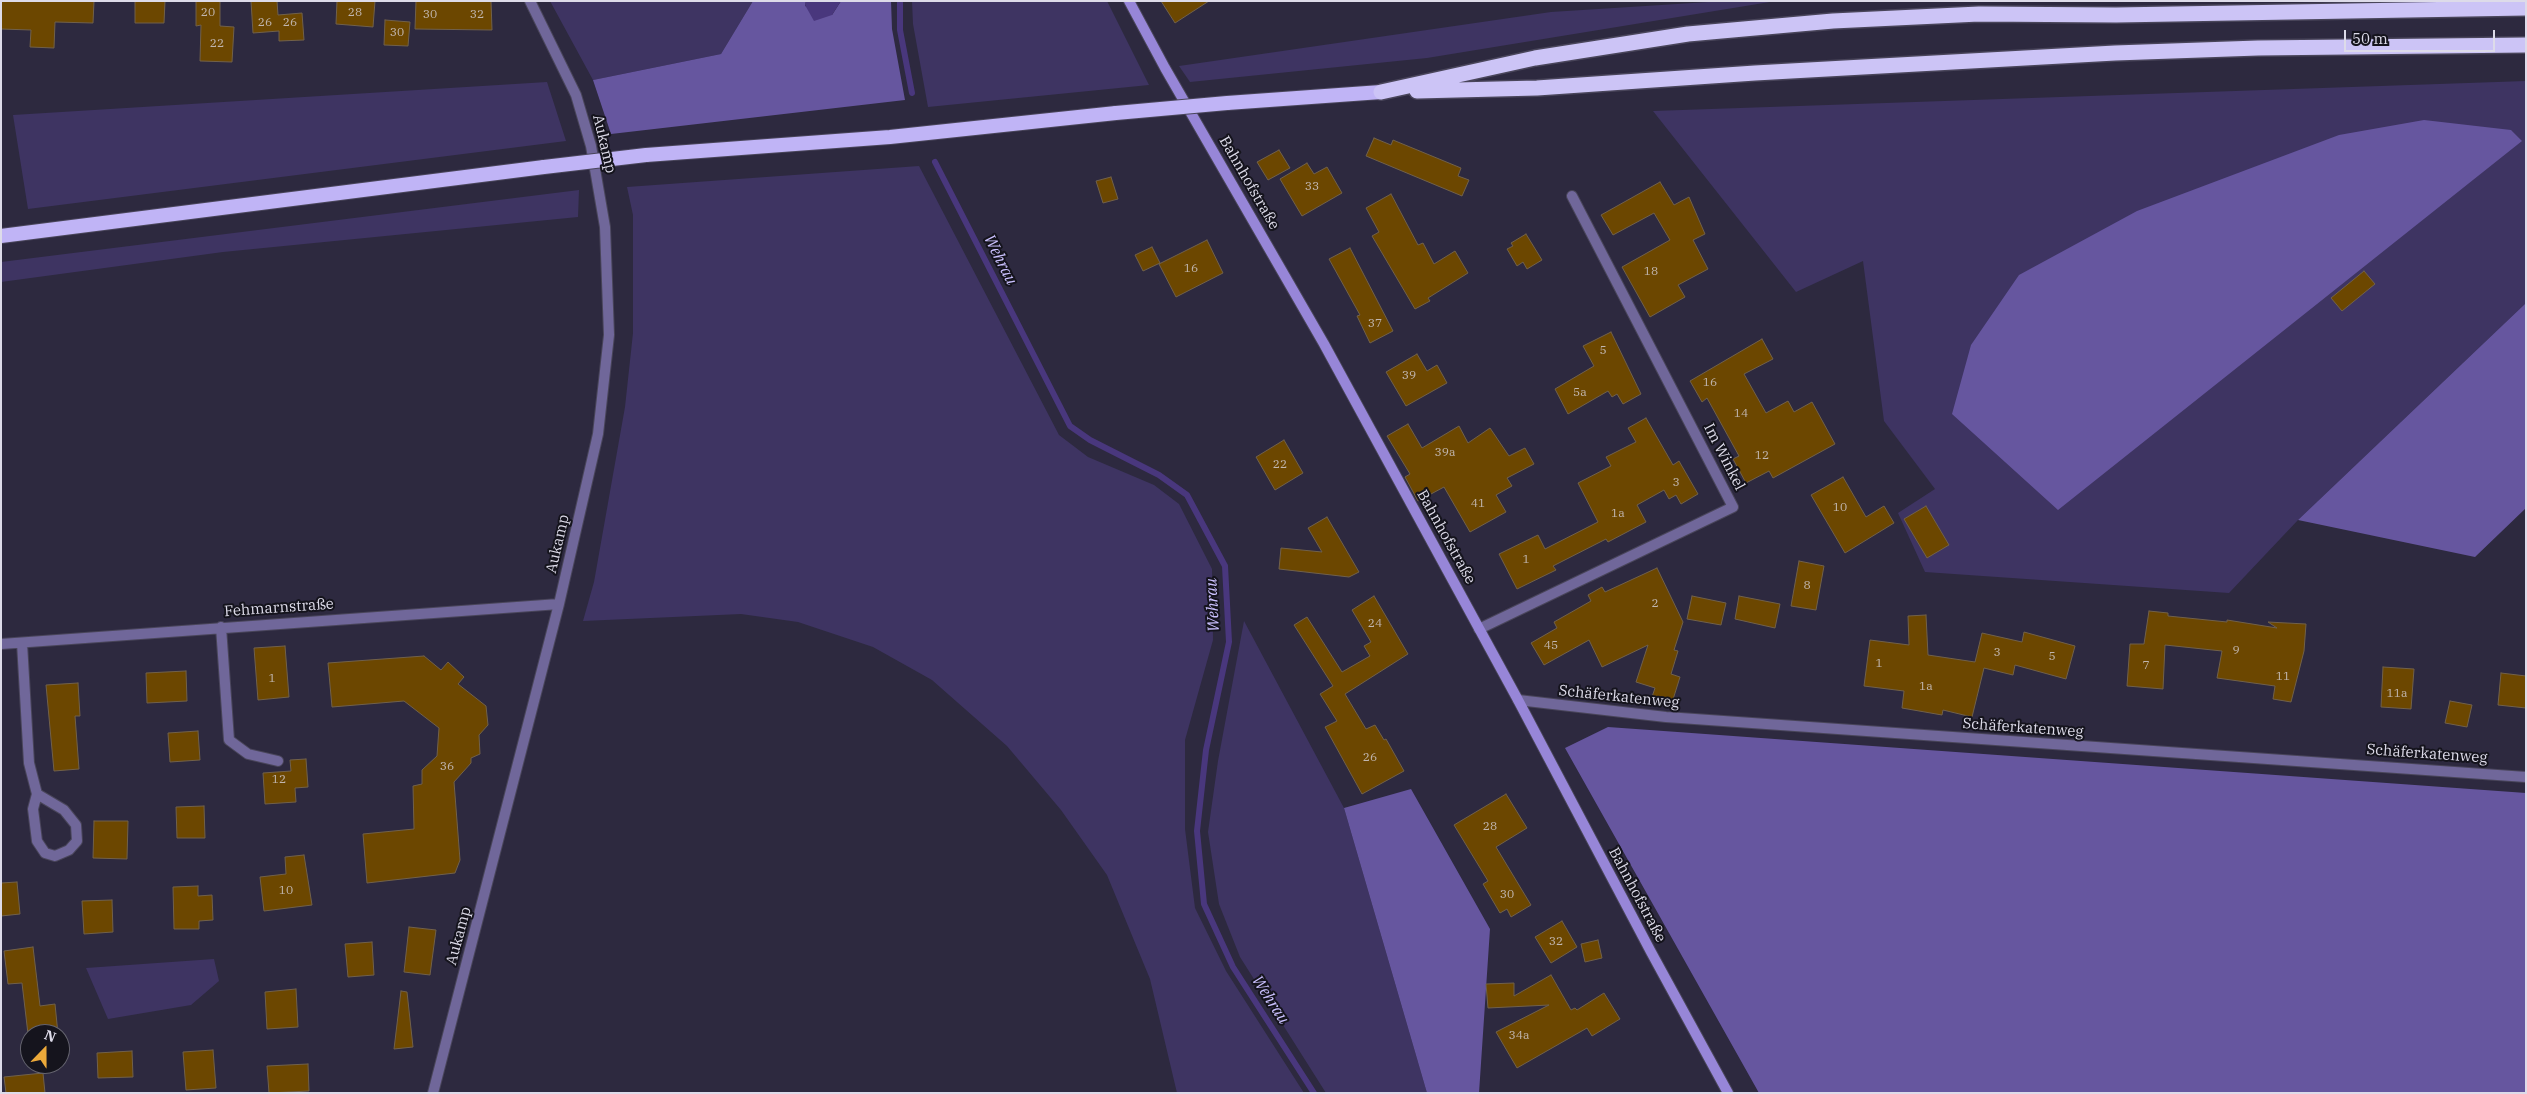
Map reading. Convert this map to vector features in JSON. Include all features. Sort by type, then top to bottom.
[{"type":"highway","points":[[1381,92],[1554,55],[1688,34],[1833,20],[1979,14],[2116,15],[2526,8]]},
{"type":"highway","points":[[1,236],[646,155],[890,137],[1227,103],[1381,92],[1537,88],[1755,73],[2115,54],[2258,48],[2526,45]]},
{"type":"main road","name":"Bahnhofstraße","points":[[1129,1],[1165,68],[1324,344],[1518,700],[1650,952],[1728,1093]]},
{"type":"street","name":"Aukamp","points":[[433,1093],[559,604],[598,434],[609,335],[605,227],[591,146],[576,94],[530,1]]},
{"type":"street","name":"Im Winkel","points":[[1479,629],[1733,507],[1572,196]]},
{"type":"street","name":"Fehmarnstraße","points":[[1,644],[559,604]]},
{"type":"street","points":[[221,627],[229,740],[248,754],[278,762]]},
{"type":"street","points":[[22,643],[29,763],[37,794],[33,809],[37,841],[46,852],[55,856],[69,850],[77,841],[76,825],[64,810],[37,794]]},
{"type":"street","name":"Schäferkatenweg","points":[[1518,700],[1666,718],[2526,777]]},
{"type":"shaded area","points":[[550,1],[753,1],[721,54],[593,80]]},
{"type":"shaded area","points":[[753,1],[806,1],[805,6],[832,15],[841,1],[891,1],[892,29],[905,100],[611,134],[593,80],[721,54]]},
{"type":"shaded area","points":[[806,1],[841,1],[832,15],[814,21],[805,5]]},
{"type":"shaded area","points":[[912,1],[1107,1],[1149,85],[928,107],[913,24]]},
{"type":"shaded area","points":[[1724,1],[1776,1],[1427,58],[1190,82],[1179,66],[1551,12]]},
{"type":"shaded area","points":[[2526,81],[2526,303],[2298,520],[2229,593],[1925,572],[1898,513],[1935,489],[1884,421],[1863,261],[1796,292],[1653,111]]},
{"type":"shaded area","points":[[547,82],[566,141],[28,209],[13,115]]},
{"type":"shaded area","points":[[2424,120],[2511,130],[2522,141],[2058,510],[1952,414],[1971,345],[2019,275],[2137,211],[2339,135]]},
{"type":"shaded area","points":[[919,166],[1059,435],[1088,457],[1154,485],[1179,504],[1212,569],[1213,640],[1185,740],[1185,829],[1195,908],[1226,971],[1304,1093],[1177,1093],[1150,979],[1107,875],[1061,810],[1007,746],[932,680],[873,647],[798,622],[741,614],[583,621],[594,582],[625,407],[633,333],[633,215],[627,187]]},
{"type":"shaded area","points":[[579,190],[578,217],[223,252],[1,282],[1,262]]},
{"type":"shaded area","points":[[2526,303],[2526,508],[2475,557],[2298,520]]},
{"type":"shaded area","points":[[1244,621],[1344,808],[1427,1093],[1326,1093],[1240,957],[1219,904],[1208,832],[1218,761]]},
{"type":"shaded area","points":[[1608,727],[2526,793],[2526,1093],[1759,1093],[1565,748]]},
{"type":"shaded area","points":[[1411,789],[1490,929],[1479,1093],[1427,1093],[1344,808]]},
{"type":"shaded area","points":[[214,959],[219,981],[191,1005],[108,1019],[86,968]]},
{"type":"building","points":[[1,1],[94,1],[93,23],[55,22],[54,48],[30,47],[31,30],[1,29]]},
{"type":"building","points":[[135,1],[165,1],[164,23],[135,23]]},
{"type":"building","points":[[196,1],[220,1],[220,26],[234,27],[232,62],[200,61],[201,25],[196,26]]},
{"type":"building","points":[[251,1],[277,1],[278,15],[302,13],[304,40],[279,41],[279,31],[253,33]]},
{"type":"building","points":[[337,1],[375,1],[373,27],[336,24]]},
{"type":"building","points":[[416,1],[491,1],[492,30],[415,29]]},
{"type":"building","points":[[1161,1],[1209,1],[1175,23]]},
{"type":"building","points":[[385,20],[410,22],[408,46],[384,45]]},
{"type":"building","points":[[1374,138],[1391,145],[1393,140],[1461,168],[1458,176],[1469,180],[1462,196],[1366,156]]},
{"type":"building","points":[[1279,150],[1290,168],[1268,180],[1257,162]]},
{"type":"building","points":[[1307,163],[1314,174],[1327,167],[1342,193],[1302,216],[1280,179]]},
{"type":"building","points":[[1111,177],[1118,199],[1103,203],[1096,181]]},
{"type":"building","points":[[1660,182],[1674,205],[1689,197],[1705,234],[1693,240],[1708,269],[1678,285],[1685,297],[1650,317],[1622,267],[1670,240],[1654,213],[1613,235],[1601,215]]},
{"type":"building","points":[[1391,194],[1418,245],[1423,243],[1434,264],[1455,251],[1468,273],[1428,298],[1430,301],[1415,309],[1372,236],[1379,232],[1366,208]]},
{"type":"building","points":[[1526,234],[1542,260],[1527,269],[1523,262],[1517,266],[1507,249],[1513,246],[1511,243]]},
{"type":"building","points":[[1207,240],[1223,273],[1176,297],[1159,264]]},
{"type":"building","points":[[1152,247],[1160,263],[1143,271],[1135,255]]},
{"type":"building","points":[[1350,248],[1393,331],[1370,343],[1357,316],[1360,315],[1329,259]]},
{"type":"building","points":[[2364,271],[2375,284],[2342,311],[2331,298]]},
{"type":"building","points":[[1611,332],[1641,394],[1623,404],[1617,394],[1612,397],[1608,391],[1568,414],[1555,389],[1594,366],[1583,346]]},
{"type":"building","points":[[1762,339],[1773,359],[1744,374],[1766,413],[1788,401],[1794,412],[1812,402],[1835,444],[1773,478],[1769,471],[1746,483],[1733,459],[1739,456],[1707,398],[1702,402],[1690,381]]},
{"type":"building","points":[[1417,354],[1427,371],[1437,365],[1447,383],[1406,406],[1386,372]]},
{"type":"building","points":[[1646,418],[1673,465],[1679,461],[1698,494],[1681,504],[1676,495],[1669,499],[1664,490],[1637,505],[1646,522],[1608,542],[1606,539],[1553,566],[1556,570],[1517,589],[1499,554],[1538,535],[1545,549],[1598,522],[1578,483],[1611,466],[1606,457],[1636,442],[1628,428]]},
{"type":"building","points":[[1408,424],[1422,448],[1459,426],[1468,443],[1490,428],[1509,456],[1525,448],[1534,464],[1507,478],[1512,486],[1496,495],[1506,512],[1470,532],[1444,487],[1418,501],[1405,477],[1410,474],[1387,436]]},
{"type":"building","points":[[1284,440],[1303,473],[1275,490],[1256,457]]},
{"type":"building","points":[[1843,477],[1866,517],[1884,506],[1894,523],[1845,553],[1811,495]]},
{"type":"building","points":[[1926,506],[1949,545],[1927,558],[1904,519]]},
{"type":"building","points":[[1327,517],[1359,572],[1349,577],[1279,569],[1281,548],[1322,552],[1308,528]]},
{"type":"building","points":[[1799,561],[1824,566],[1816,610],[1791,606]]},
{"type":"building","points":[[1657,568],[1683,622],[1674,650],[1678,651],[1671,674],[1680,677],[1671,706],[1651,700],[1655,688],[1636,682],[1648,645],[1602,667],[1589,640],[1544,665],[1531,643],[1557,628],[1554,622],[1591,601],[1588,595],[1602,587],[1605,592]]},
{"type":"building","points":[[1374,596],[1408,654],[1345,694],[1366,729],[1375,725],[1384,740],[1386,739],[1404,771],[1362,794],[1325,727],[1337,721],[1320,694],[1333,686],[1294,625],[1307,617],[1342,672],[1370,656],[1364,646],[1371,642],[1352,610]]},
{"type":"building","points":[[1692,596],[1726,603],[1721,625],[1687,619]]},
{"type":"building","points":[[1739,596],[1780,604],[1775,628],[1735,619]]},
{"type":"building","points":[[2149,611],[2168,613],[2168,616],[2227,622],[2227,620],[2277,628],[2268,622],[2306,624],[2304,651],[2291,702],[2273,699],[2275,686],[2217,678],[2222,651],[2165,645],[2163,689],[2127,686],[2130,644],[2144,644]]},
{"type":"building","points":[[1926,615],[1928,655],[1975,662],[1982,633],[2022,642],[2024,632],[2075,646],[2066,679],[2015,665],[2013,675],[1984,668],[1972,717],[1943,710],[1942,715],[1902,708],[1904,691],[1864,686],[1870,640],[1909,645],[1908,616]]},
{"type":"building","points":[[285,646],[289,697],[258,700],[254,648]]},
{"type":"building","points":[[424,656],[441,670],[448,662],[464,677],[458,684],[486,706],[488,725],[479,735],[480,754],[471,758],[471,763],[454,782],[460,860],[455,873],[367,883],[363,834],[414,829],[413,786],[422,784],[422,770],[437,756],[439,728],[404,701],[332,707],[328,663]]},
{"type":"building","points":[[2383,667],[2414,669],[2411,709],[2381,707]]},
{"type":"building","points":[[186,671],[187,701],[147,703],[146,673]]},
{"type":"building","points":[[2501,673],[2526,676],[2526,708],[2498,705]]},
{"type":"building","points":[[78,683],[80,716],[75,716],[79,769],[54,771],[46,685]]},
{"type":"building","points":[[2450,701],[2472,705],[2467,727],[2445,723]]},
{"type":"building","points":[[198,731],[200,760],[170,762],[168,733]]},
{"type":"building","points":[[306,759],[308,787],[295,788],[296,802],[265,804],[263,773],[291,771],[290,760]]},
{"type":"building","points":[[1506,794],[1527,828],[1496,847],[1531,905],[1511,917],[1507,909],[1500,913],[1483,884],[1488,881],[1454,825]]},
{"type":"building","points":[[204,806],[205,838],[177,838],[176,807]]},
{"type":"building","points":[[94,821],[128,821],[127,859],[93,858]]},
{"type":"building","points":[[304,855],[312,905],[264,911],[260,877],[286,874],[285,857]]},
{"type":"building","points":[[17,882],[20,914],[1,916],[1,883]]},
{"type":"building","points":[[198,886],[198,896],[212,895],[213,920],[199,921],[199,929],[174,929],[173,887]]},
{"type":"building","points":[[112,900],[113,932],[84,934],[82,901]]},
{"type":"building","points":[[1562,921],[1577,947],[1551,963],[1535,937]]},
{"type":"building","points":[[409,927],[436,930],[430,975],[404,972]]},
{"type":"building","points":[[1598,940],[1602,958],[1585,962],[1581,944]]},
{"type":"building","points":[[372,942],[374,975],[348,977],[345,944]]},
{"type":"building","points":[[33,947],[40,1006],[55,1004],[57,1024],[27,1024],[22,983],[8,984],[4,951]]},
{"type":"building","points":[[1551,975],[1571,1010],[1575,1008],[1577,1010],[1604,993],[1620,1019],[1592,1036],[1587,1028],[1517,1068],[1496,1032],[1549,1005],[1488,1008],[1486,984],[1514,983],[1514,996]]},
{"type":"building","points":[[296,989],[298,1027],[267,1029],[265,992]]},
{"type":"building","points":[[401,991],[407,992],[413,1047],[394,1049]]},
{"type":"building","points":[[213,1050],[216,1088],[186,1090],[183,1052]]},
{"type":"building","points":[[132,1051],[133,1077],[98,1078],[97,1053]]},
{"type":"building","points":[[308,1064],[309,1091],[269,1093],[267,1066]]},
{"type":"building","points":[[43,1074],[45,1093],[6,1093],[4,1077]]},
{"type":"waterway","name":"Wehrau","points":[[900,1],[900,30],[912,93]]},
{"type":"waterway","name":"Wehrau","points":[[935,162],[1070,426],[1090,440],[1159,475],[1187,495],[1225,566],[1229,642],[1206,750],[1197,831],[1204,904],[1233,967],[1314,1093]]}]
